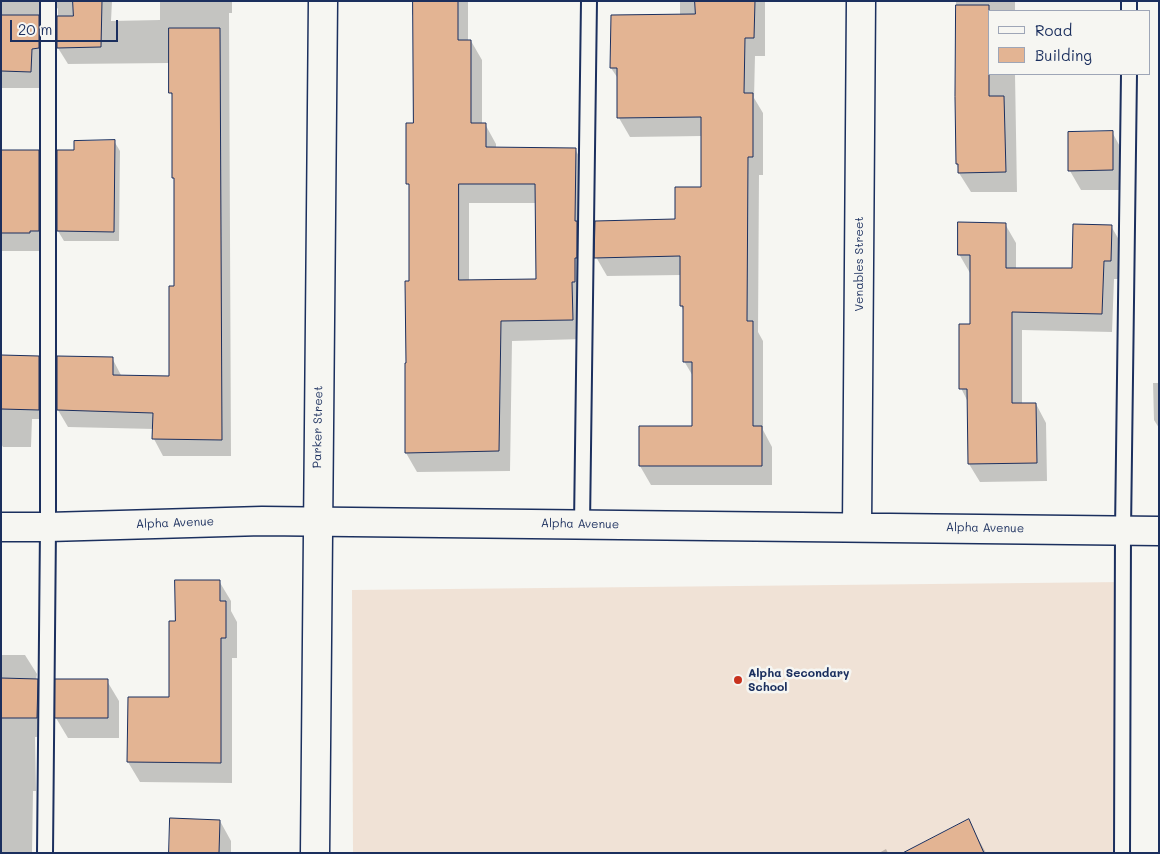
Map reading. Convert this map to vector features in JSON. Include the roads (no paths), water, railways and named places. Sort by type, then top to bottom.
[{"type":"street","name":"Parker Street","points":[[315,853],[323,1]]},
{"type":"street","name":"Venables Street","points":[[857,527],[861,1]]},
{"type":"street","name":"Alpha Avenue","points":[[1,527],[262,521],[1159,531]]},
{"type":"lane","points":[[45,853],[48,527],[48,1]]},
{"type":"lane","points":[[582,524],[589,1]]},
{"type":"lane","points":[[1122,853],[1123,530],[1129,75]]},
{"type":"place","name":"Alpha Secondary School","points":[[738,680]]}]
